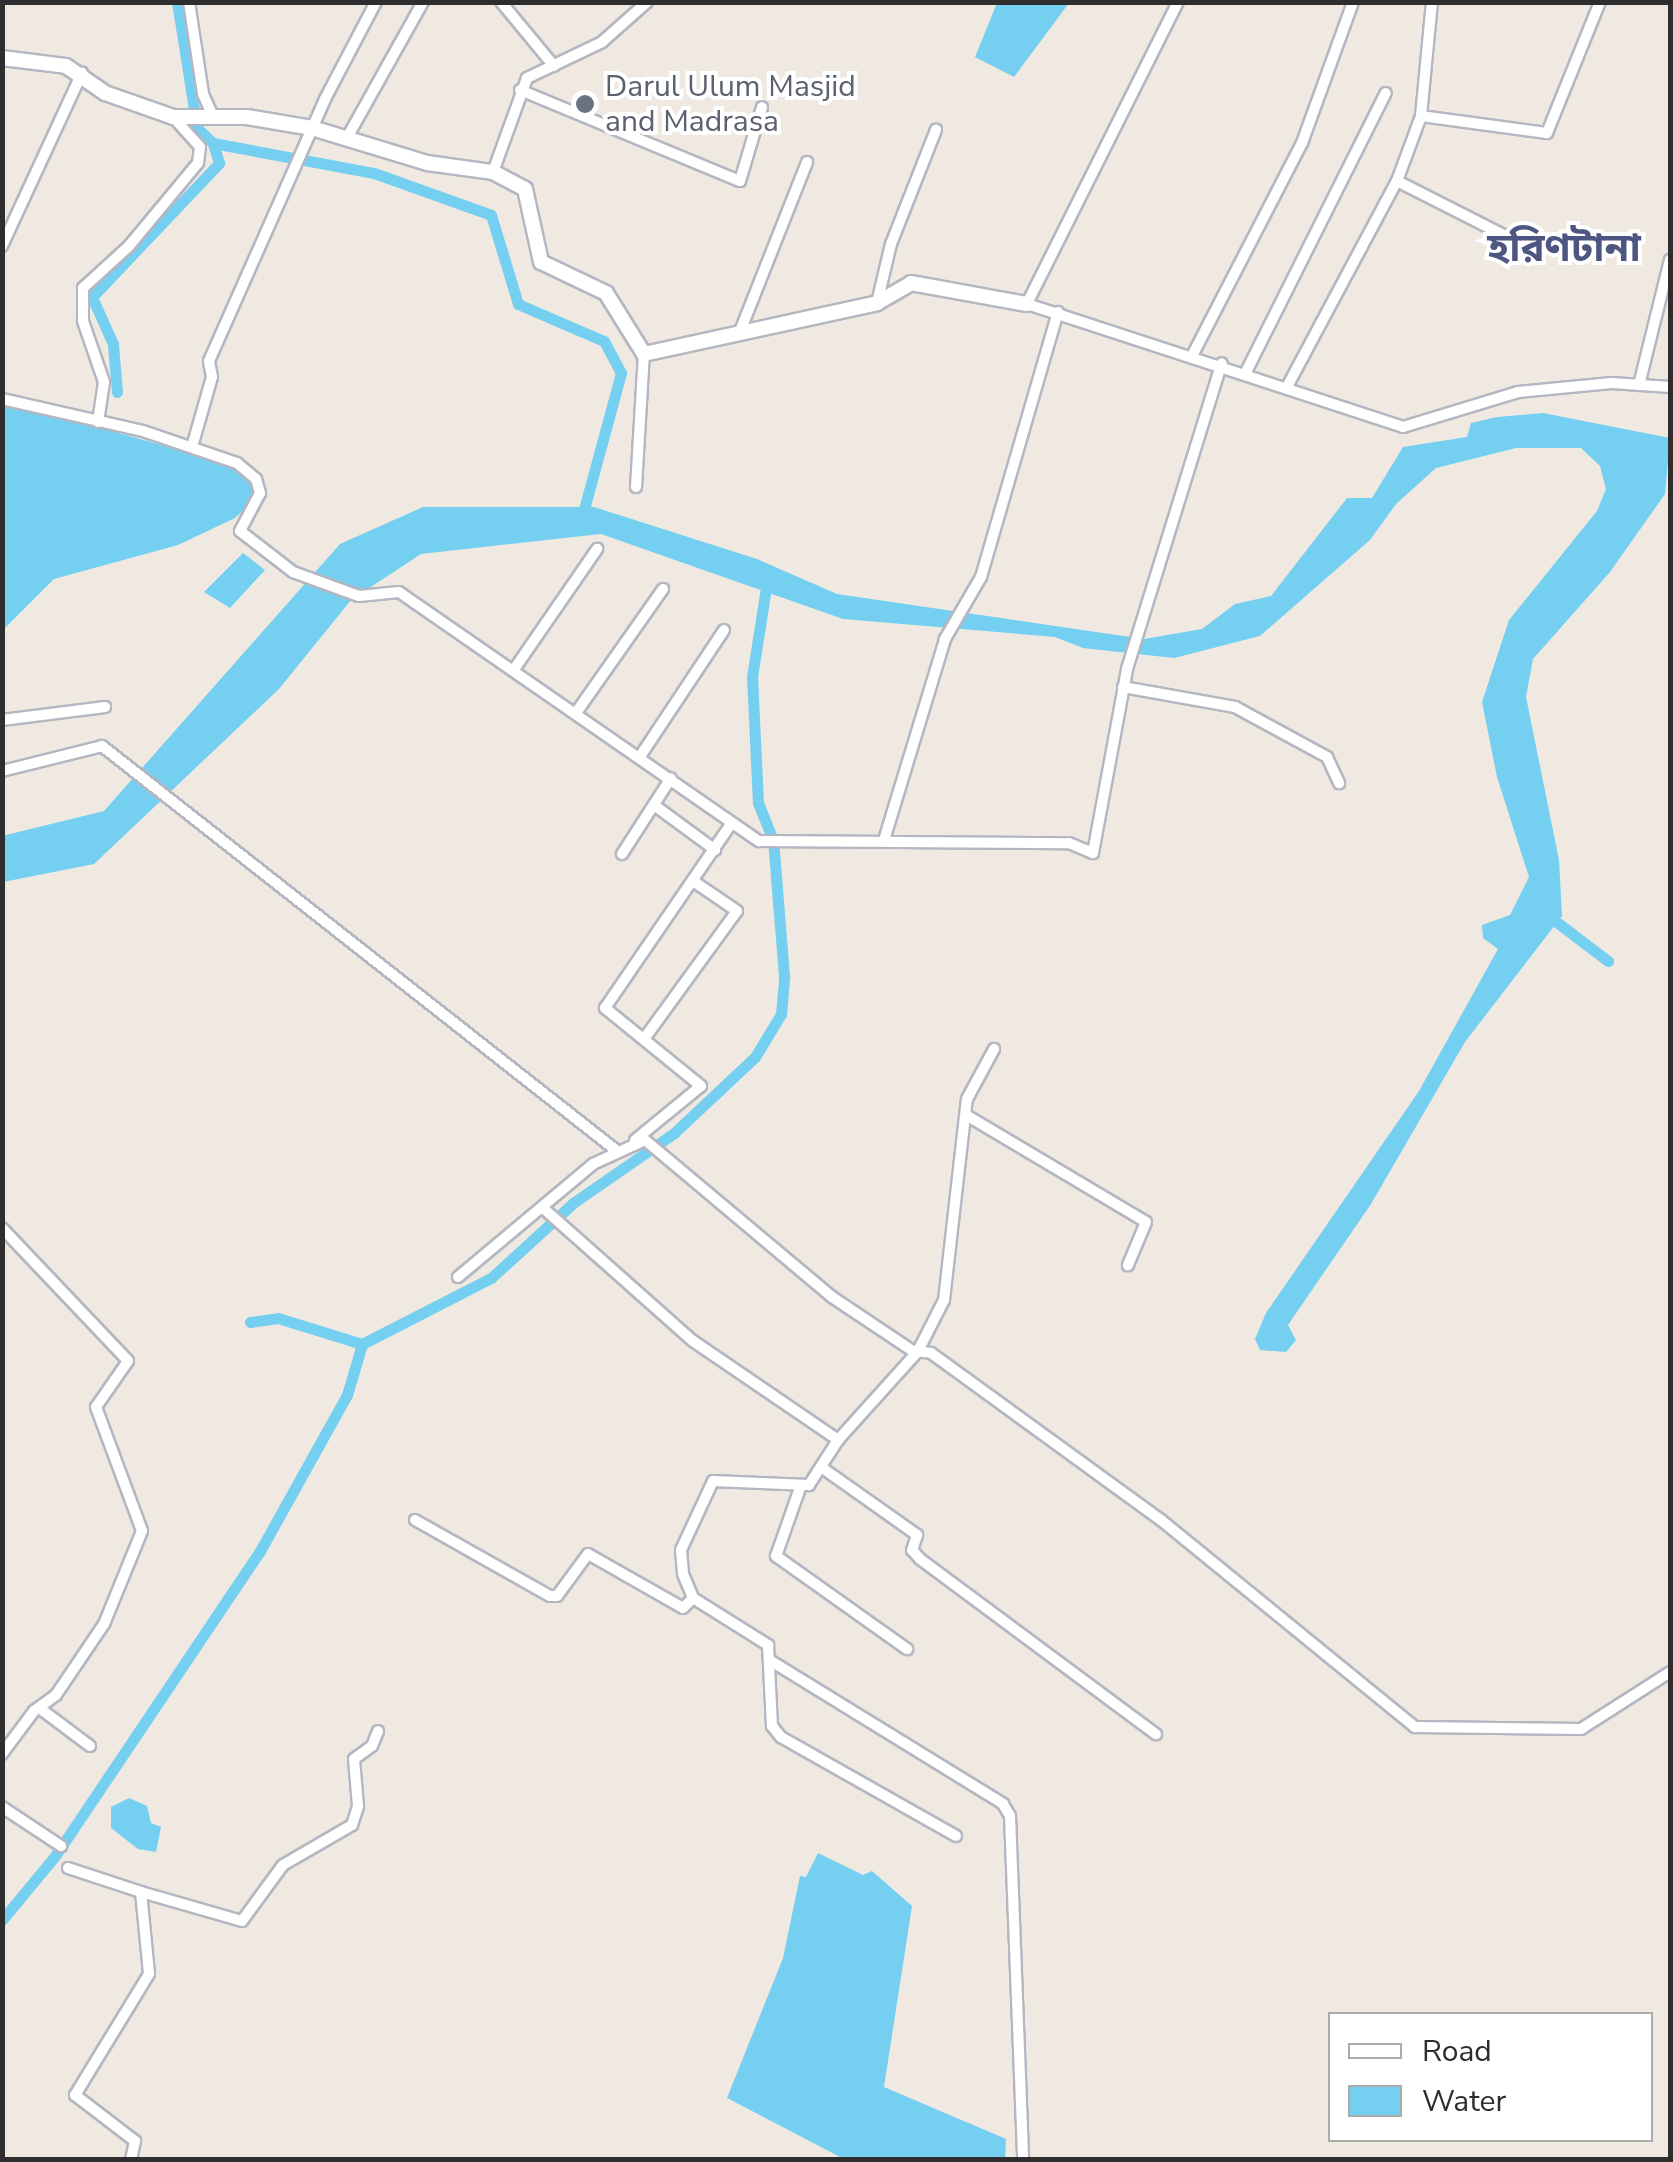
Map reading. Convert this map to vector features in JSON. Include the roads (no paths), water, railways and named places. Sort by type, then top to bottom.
[{"type":"street","points":[[189,2],[210,119]]},
{"type":"street","points":[[192,447],[212,377],[208,361],[312,128],[376,2]]},
{"type":"street","points":[[348,136],[423,2]]},
{"type":"street","points":[[500,2],[554,66]]},
{"type":"street","points":[[493,172],[527,78],[602,42],[647,2]]},
{"type":"street","points":[[1027,304],[1178,2]]},
{"type":"street","points":[[1193,354],[1302,142],[1353,2]]},
{"type":"street","points":[[1288,386],[1396,181],[1421,116],[1432,2]]},
{"type":"street","points":[[1421,116],[1547,133],[1600,2]]},
{"type":"street","points":[[2,58],[82,73],[105,93],[178,117],[246,116],[312,128],[426,162],[493,172],[525,189],[541,262],[606,293],[644,354],[636,487]]},
{"type":"street","points":[[2,246],[82,73]]},
{"type":"street","points":[[520,90],[740,181],[762,107]]},
{"type":"street","points":[[1246,372],[1386,93]]},
{"type":"street","points":[[98,422],[104,382],[84,320],[82,288],[129,246],[198,163],[200,147],[178,117]]},
{"type":"street","points":[[877,303],[891,244],[936,130]]},
{"type":"street","points":[[738,335],[807,162]]},
{"type":"street","points":[[1396,181],[1527,246]]},
{"type":"street","points":[[1639,385],[1670,260]]},
{"type":"street","points":[[644,354],[877,303],[912,282],[1058,312],[1222,363],[1402,427],[1518,392],[1670,386]]},
{"type":"street","points":[[885,838],[946,639],[966,611],[1058,312]]},
{"type":"street","points":[[2,399],[192,447],[236,463],[256,479],[260,502],[240,531],[303,576],[359,596],[399,592],[578,710],[758,842],[782,846],[885,838],[1068,843],[1093,853],[1136,636],[1222,363]]},
{"type":"street","points":[[515,668],[597,549]]},
{"type":"street","points":[[578,710],[663,589]]},
{"type":"street","points":[[640,755],[724,630]]},
{"type":"street","points":[[1124,687],[1235,706],[1327,757],[1339,783]]},
{"type":"street","points":[[2,720],[105,707]]},
{"type":"street","points":[[2,770],[98,746],[616,1151]]},
{"type":"street","points":[[622,854],[671,778]]},
{"type":"street","points":[[654,805],[715,850]]},
{"type":"street","points":[[458,1277],[616,1151],[640,1140],[701,1086],[605,1008],[730,824]]},
{"type":"street","points":[[644,1039],[737,910],[693,881]]},
{"type":"street","points":[[907,1649],[776,1556],[800,1488],[918,1352],[944,1300],[966,1098],[994,1048]]},
{"type":"street","points":[[966,1115],[1146,1222],[1128,1265]]},
{"type":"street","points":[[640,1140],[832,1297],[918,1352],[931,1353],[1162,1520],[1415,1727],[1581,1729],[1670,1672]]},
{"type":"street","points":[[542,1208],[693,1341],[838,1440]]},
{"type":"street","points":[[2,1228],[16,1235],[128,1361],[96,1406],[142,1531],[104,1624],[42,1710]]},
{"type":"street","points":[[821,1467],[917,1535],[912,1550],[920,1559],[1156,1734]]},
{"type":"street","points":[[800,1488],[713,1480],[681,1550],[692,1598],[768,1645],[772,1726],[781,1737],[956,1836]]},
{"type":"street","points":[[415,1520],[550,1596],[557,1596],[588,1554],[683,1608],[692,1598]]},
{"type":"street","points":[[771,1661],[1003,1804],[1010,1816],[1023,2160]]},
{"type":"street","points":[[2,1754],[34,1711],[42,1710],[90,1746]]},
{"type":"street","points":[[68,1868],[230,1923],[242,1921],[283,1865],[352,1825],[358,1806],[354,1759],[372,1746],[378,1732]]},
{"type":"street","points":[[2,1807],[61,1846]]},
{"type":"street","points":[[131,2160],[134,2141],[74,2095],[149,1974],[141,1892]]},
{"type":"water","points":[[997,3],[1069,3],[1014,77],[975,57]]},
{"type":"water","points":[[2,401],[231,464],[252,480],[255,499],[235,518],[178,545],[54,579],[3,630]]},
{"type":"water","points":[[1543,413],[1670,438],[1665,494],[1610,572],[1533,659],[1526,697],[1559,860],[1562,916],[1465,1042],[1371,1204],[1288,1325],[1296,1340],[1286,1352],[1260,1350],[1255,1339],[1266,1313],[1419,1091],[1498,949],[1483,938],[1482,925],[1510,915],[1529,877],[1497,777],[1482,702],[1509,620],[1597,511],[1606,489],[1600,466],[1581,448],[1516,448],[1436,468],[1396,504],[1370,540],[1260,636],[1174,658],[1083,648],[1055,637],[843,619],[601,534],[421,554],[351,600],[279,689],[94,864],[3,882],[2,836],[104,811],[340,544],[423,507],[594,507],[757,559],[837,594],[1144,639],[1202,629],[1235,604],[1271,596],[1347,498],[1372,498],[1403,447],[1467,437],[1471,423]]},
{"type":"water","points":[[243,553],[265,570],[230,608],[204,592]]},
{"type":"water","points":[[129,1798],[147,1806],[151,1823],[161,1827],[156,1852],[138,1849],[111,1828],[111,1807]]},
{"type":"water","points":[[818,1853],[863,1875],[872,1871],[912,1906],[884,2087],[1006,2139],[1005,2159],[844,2159],[727,2098],[783,1958],[800,1876],[806,1877]]},
{"type":"waterway","points":[[117,392],[113,344],[92,297],[219,163],[213,143],[197,128],[177,2]]},
{"type":"waterway","points":[[213,143],[374,173],[491,215],[518,304],[604,341],[621,373],[582,517]]},
{"type":"waterway","points":[[2,1920],[55,1856],[260,1551],[347,1395],[362,1344],[491,1278],[573,1203],[674,1133],[755,1057],[781,1014],[784,976],[773,840],[758,803],[752,677],[767,581]]},
{"type":"waterway","points":[[1546,914],[1608,961]]},
{"type":"waterway","points":[[250,1322],[278,1318],[362,1344]]},
{"type":"place","name":"Darul Ulum Masjid and Madrasa","points":[[585,104]]},
{"type":"district","name":"হরিণটানা","points":[[1564,248]]}]
